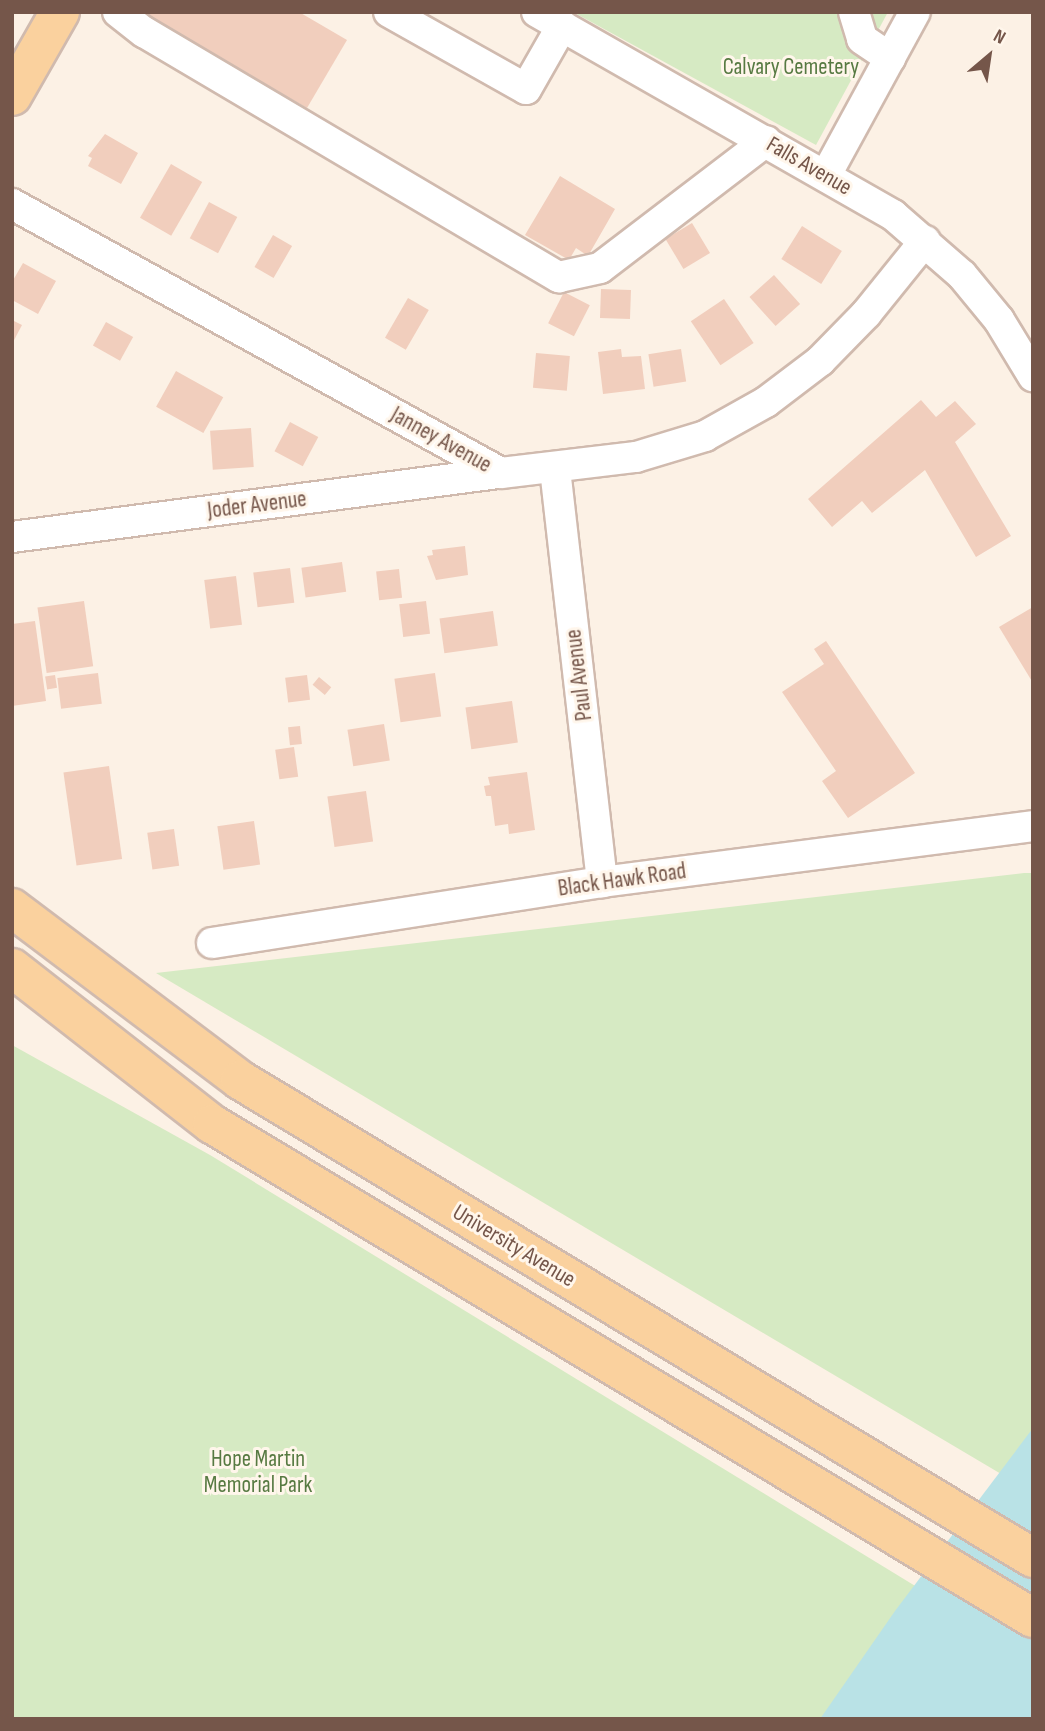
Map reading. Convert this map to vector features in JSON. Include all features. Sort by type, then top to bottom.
[{"type":"main road","points":[[12,96],[60,12]]},
{"type":"main road","name":"University Avenue","points":[[12,908],[240,1080],[858,1455],[1033,1558]]},
{"type":"main road","points":[[12,968],[212,1124],[1033,1618]]},
{"type":"street","points":[[118,12],[144,32],[559,276],[600,268],[766,141]]},
{"type":"street","points":[[389,12],[526,89],[549,19]]},
{"type":"street","points":[[854,12],[862,39],[890,58]]},
{"type":"street","points":[[826,175],[915,12]]},
{"type":"street","name":"Falls Avenue","points":[[549,19],[892,215],[962,275],[999,320],[1033,376]]},
{"type":"street","name":"Janney Avenue","points":[[12,204],[501,472],[555,469],[636,457],[705,436],[766,402],[820,361],[866,314],[925,241]]},
{"type":"street","name":"Paul Avenue","points":[[555,469],[602,882]]},
{"type":"street","name":"Joder Avenue","points":[[12,537],[501,472]]},
{"type":"street","name":"Black Hawk Road","points":[[212,943],[602,882],[1033,826]]},
{"type":"green space","name":"Calvary Cemetery","points":[[573,12],[888,12],[816,145]]},
{"type":"green space","points":[[1024,873],[1033,873],[1033,1493],[156,973]]},
{"type":"green space","name":"Hope Martin Memorial Park","points":[[12,1045],[210,1155],[1033,1658],[1033,1719],[12,1719]]},
{"type":"water","points":[[1033,1428],[1033,1719],[820,1719],[895,1611]]},
{"type":"building","points":[[139,12],[299,12],[347,40],[307,108]]},
{"type":"building","points":[[105,134],[138,153],[121,184],[88,166],[92,158],[88,156]]},
{"type":"building","points":[[171,164],[202,182],[171,236],[140,218]]},
{"type":"building","points":[[560,176],[615,209],[588,256],[576,248],[569,260],[525,235]]},
{"type":"building","points":[[209,202],[237,217],[218,253],[190,238]]},
{"type":"building","points":[[692,223],[710,253],[683,269],[665,239]]},
{"type":"building","points":[[802,226],[842,251],[821,284],[781,259]]},
{"type":"building","points":[[273,235],[292,246],[274,278],[255,267]]},
{"type":"building","points":[[23,263],[56,281],[38,314],[12,300],[12,282]]},
{"type":"building","points":[[774,275],[800,304],[776,326],[749,297]]},
{"type":"building","points":[[601,289],[631,290],[630,319],[600,318]]},
{"type":"building","points":[[564,292],[590,305],[574,336],[548,323]]},
{"type":"building","points":[[408,298],[429,310],[406,350],[385,338]]},
{"type":"building","points":[[724,299],[754,343],[720,365],[691,321]]},
{"type":"building","points":[[12,320],[22,325],[12,344]]},
{"type":"building","points":[[106,322],[133,337],[120,361],[93,346]]},
{"type":"building","points":[[621,349],[622,357],[641,356],[645,389],[603,394],[598,352]]},
{"type":"building","points":[[681,349],[686,382],[654,387],[648,354]]},
{"type":"building","points":[[536,353],[570,356],[567,391],[533,388]]},
{"type":"building","points":[[176,371],[223,397],[203,433],[156,407]]},
{"type":"building","points":[[921,400],[936,417],[955,401],[976,424],[955,442],[1011,536],[976,557],[925,470],[872,513],[862,501],[832,527],[808,499]]},
{"type":"building","points":[[290,422],[318,437],[303,466],[275,451]]},
{"type":"building","points":[[251,428],[254,467],[213,470],[210,431]]},
{"type":"building","points":[[465,546],[468,575],[436,580],[427,556],[433,555],[432,550]]},
{"type":"building","points":[[342,562],[346,592],[306,597],[301,568]]},
{"type":"building","points":[[290,568],[294,603],[258,607],[253,573]]},
{"type":"building","points":[[399,569],[402,598],[379,600],[376,571]]},
{"type":"building","points":[[236,576],[242,625],[210,629],[204,580]]},
{"type":"building","points":[[84,601],[93,666],[47,673],[37,608]]},
{"type":"building","points":[[426,601],[430,634],[403,637],[399,604]]},
{"type":"building","points":[[1033,607],[1033,683],[999,627]]},
{"type":"building","points":[[493,611],[498,646],[444,653],[440,619]]},
{"type":"building","points":[[35,621],[46,701],[12,706],[12,624]]},
{"type":"building","points":[[826,641],[915,773],[848,818],[822,781],[836,771],[782,692],[824,664],[814,649]]},
{"type":"building","points":[[98,673],[102,704],[61,709],[57,678]]},
{"type":"building","points":[[435,673],[441,717],[401,722],[394,679]]},
{"type":"building","points":[[55,675],[57,688],[47,689],[45,677]]},
{"type":"building","points":[[307,675],[310,700],[288,702],[285,678]]},
{"type":"building","points":[[319,677],[331,687],[325,695],[313,685]]},
{"type":"building","points":[[512,701],[518,743],[471,749],[465,708]]},
{"type":"building","points":[[384,724],[390,761],[353,766],[347,730]]},
{"type":"building","points":[[300,726],[302,744],[290,745],[288,727]]},
{"type":"building","points":[[294,747],[298,777],[279,779],[275,750]]},
{"type":"building","points":[[109,766],[122,859],[77,865],[63,772]]},
{"type":"building","points":[[527,772],[535,830],[509,834],[508,824],[495,826],[491,796],[486,796],[484,786],[490,785],[488,777]]},
{"type":"building","points":[[366,791],[373,842],[334,847],[327,796]]},
{"type":"building","points":[[254,821],[260,865],[223,870],[217,826]]},
{"type":"building","points":[[174,829],[179,866],[152,869],[147,833]]}]
